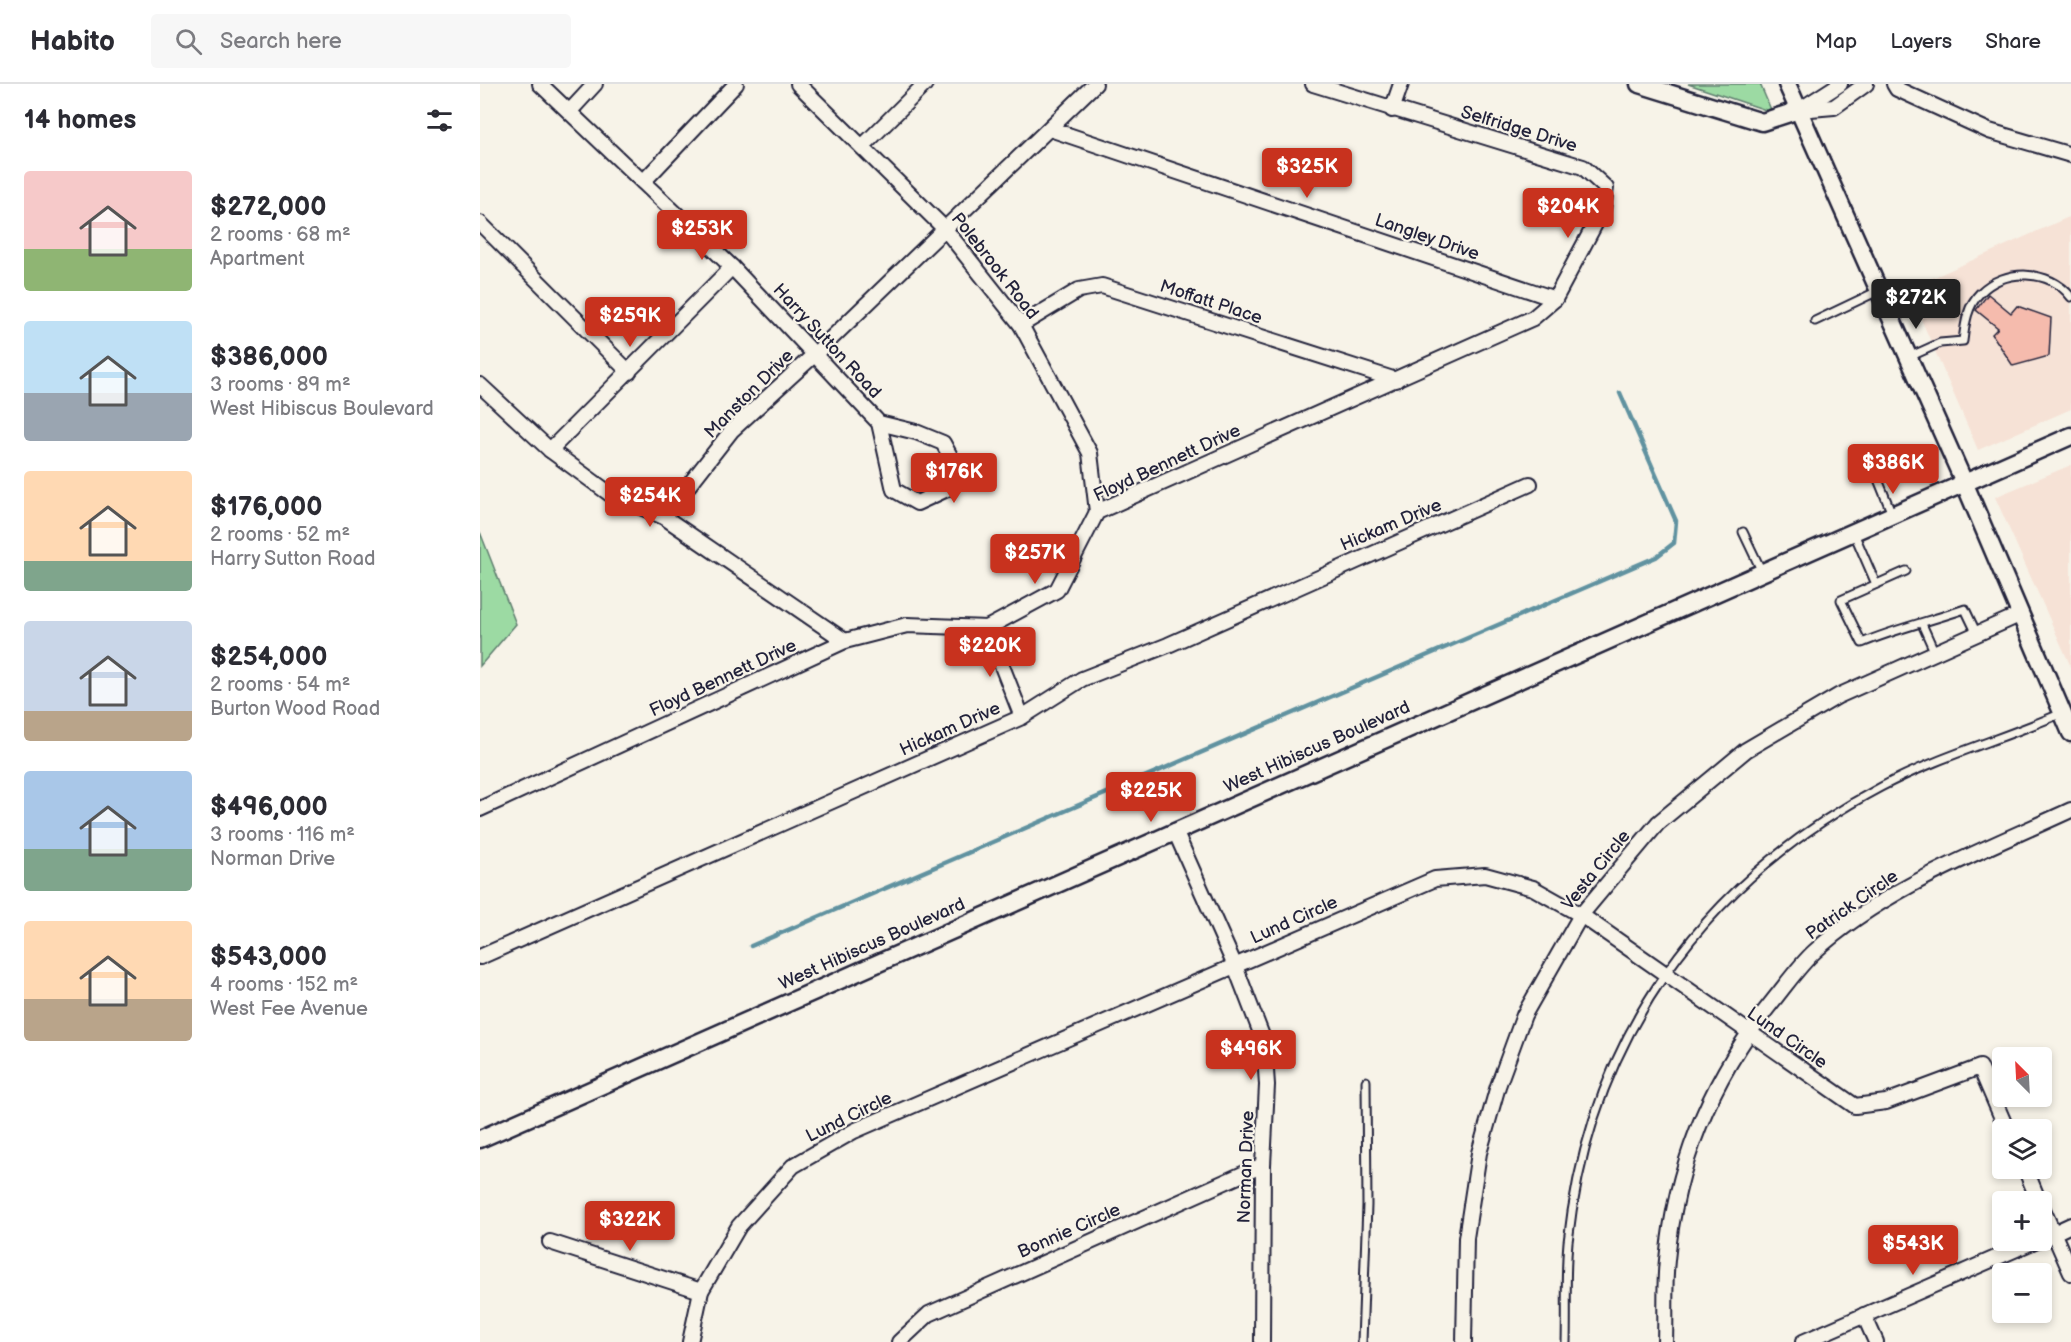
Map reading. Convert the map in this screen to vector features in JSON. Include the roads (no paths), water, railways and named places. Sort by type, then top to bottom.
[{"type":"street","name":"Harry Sutton Road","points":[[540,84],[732,267],[879,423],[894,490],[917,502],[947,489],[955,465],[943,443],[916,432],[879,423]]},
{"type":"street","points":[[570,111],[595,84]]},
{"type":"street","points":[[643,182],[736,84]]},
{"type":"street","name":"Polebrook Road","points":[[798,84],[945,229],[1021,325],[1089,453],[1096,512]]},
{"type":"street","points":[[862,147],[925,84]]},
{"type":"street","points":[[945,229],[1095,84]]},
{"type":"street","name":"Selfridge Drive","points":[[1313,84],[1583,167],[1606,188]]},
{"type":"street","points":[[1392,110],[1401,84]]},
{"type":"street","points":[[1639,84],[1762,122],[1799,110],[1834,107],[1866,84]]},
{"type":"street","points":[[1787,84],[1964,482],[2071,733]]},
{"type":"street","points":[[1799,110],[1840,84]]},
{"type":"street","points":[[1894,84],[1897,89],[1989,131],[2071,155]]},
{"type":"street","name":"Langley Drive","points":[[1050,129],[1555,299]]},
{"type":"street","name":"Floyd Bennett Drive","points":[[480,809],[845,642],[907,625],[987,628],[1057,590],[1096,512],[1533,318],[1555,299],[1603,208],[1606,188]]},
{"type":"street","points":[[480,223],[629,372]]},
{"type":"street","name":"Manston Drive","points":[[664,517],[732,430],[945,229]]},
{"type":"street","points":[[550,450],[732,267]]},
{"type":"street","name":"Moffatt Place","points":[[1021,325],[1079,290],[1102,286],[1396,380]]},
{"type":"street","points":[[480,385],[550,450],[610,494],[664,517],[845,642]]},
{"type":"street","name":"West Hibiscus Boulevard","points":[[480,1139],[2071,436]]},
{"type":"street","name":"Hickam Drive","points":[[480,957],[1023,717],[1082,679],[1168,645],[1530,484]]},
{"type":"street","name":"Vesta Circle","points":[[1464,1342],[1466,1238],[1479,1152],[1498,1086],[1524,1016],[1581,915],[1658,823],[1746,750],[1838,696],[2019,615]]},
{"type":"street","points":[[987,628],[1023,717]]},
{"type":"street","name":"Patrick Circle","points":[[1665,1342],[1667,1260],[1682,1171],[1706,1104],[1747,1032],[1813,952],[1866,913],[1922,879],[2071,810]]},
{"type":"street","name":"Norman Drive","points":[[1175,831],[1235,966],[1264,1041],[1267,1084],[1263,1165],[1262,1342]]},
{"type":"street","name":"Lund Circle","points":[[690,1342],[701,1291],[739,1226],[793,1166],[854,1131],[1435,879],[1485,875],[1533,888],[1581,915],[1855,1106],[1886,1102],[1980,1067],[2002,1119]]},
{"type":"street","name":"Bonnie Circle","points":[[899,1342],[928,1314],[1263,1165]]},
{"type":"street","points":[[2052,1234],[2071,1225]]},
{"type":"street","points":[[550,1242],[701,1291]]},
{"type":"street","points":[[2052,1244],[2071,1273]]},
{"type":"street","points":[[1803,1342],[2011,1251]]},
{"type":"street","points":[[1864,1314],[1876,1342]]},
{"type":"lane","points":[[1909,357],[1940,343],[1963,341],[1966,316],[1979,294],[2000,279],[2025,274],[2046,278],[2065,289],[2071,297]]},
{"type":"lane","points":[[1815,321],[1879,291]]},
{"type":"lane","points":[[1875,472],[1892,514]]},
{"type":"lane","points":[[1853,531],[1876,584]]},
{"type":"lane","points":[[1743,532],[1762,572]]},
{"type":"lane","points":[[1906,571],[1841,600],[1862,643],[1889,631],[1922,624],[1965,609],[1977,634]]},
{"type":"lane","points":[[1922,624],[1935,653]]},
{"type":"lane","points":[[1566,1342],[1568,1240],[1589,1134],[1608,1079],[1630,1029],[1696,934],[1734,892],[1779,852],[1882,786],[1927,765],[2062,713]]},
{"type":"lane","points":[[1362,1342],[1367,1205],[1366,1081]]},
{"type":"waterway","points":[[751,946],[1656,557],[1674,543],[1676,521],[1620,393]]}]
